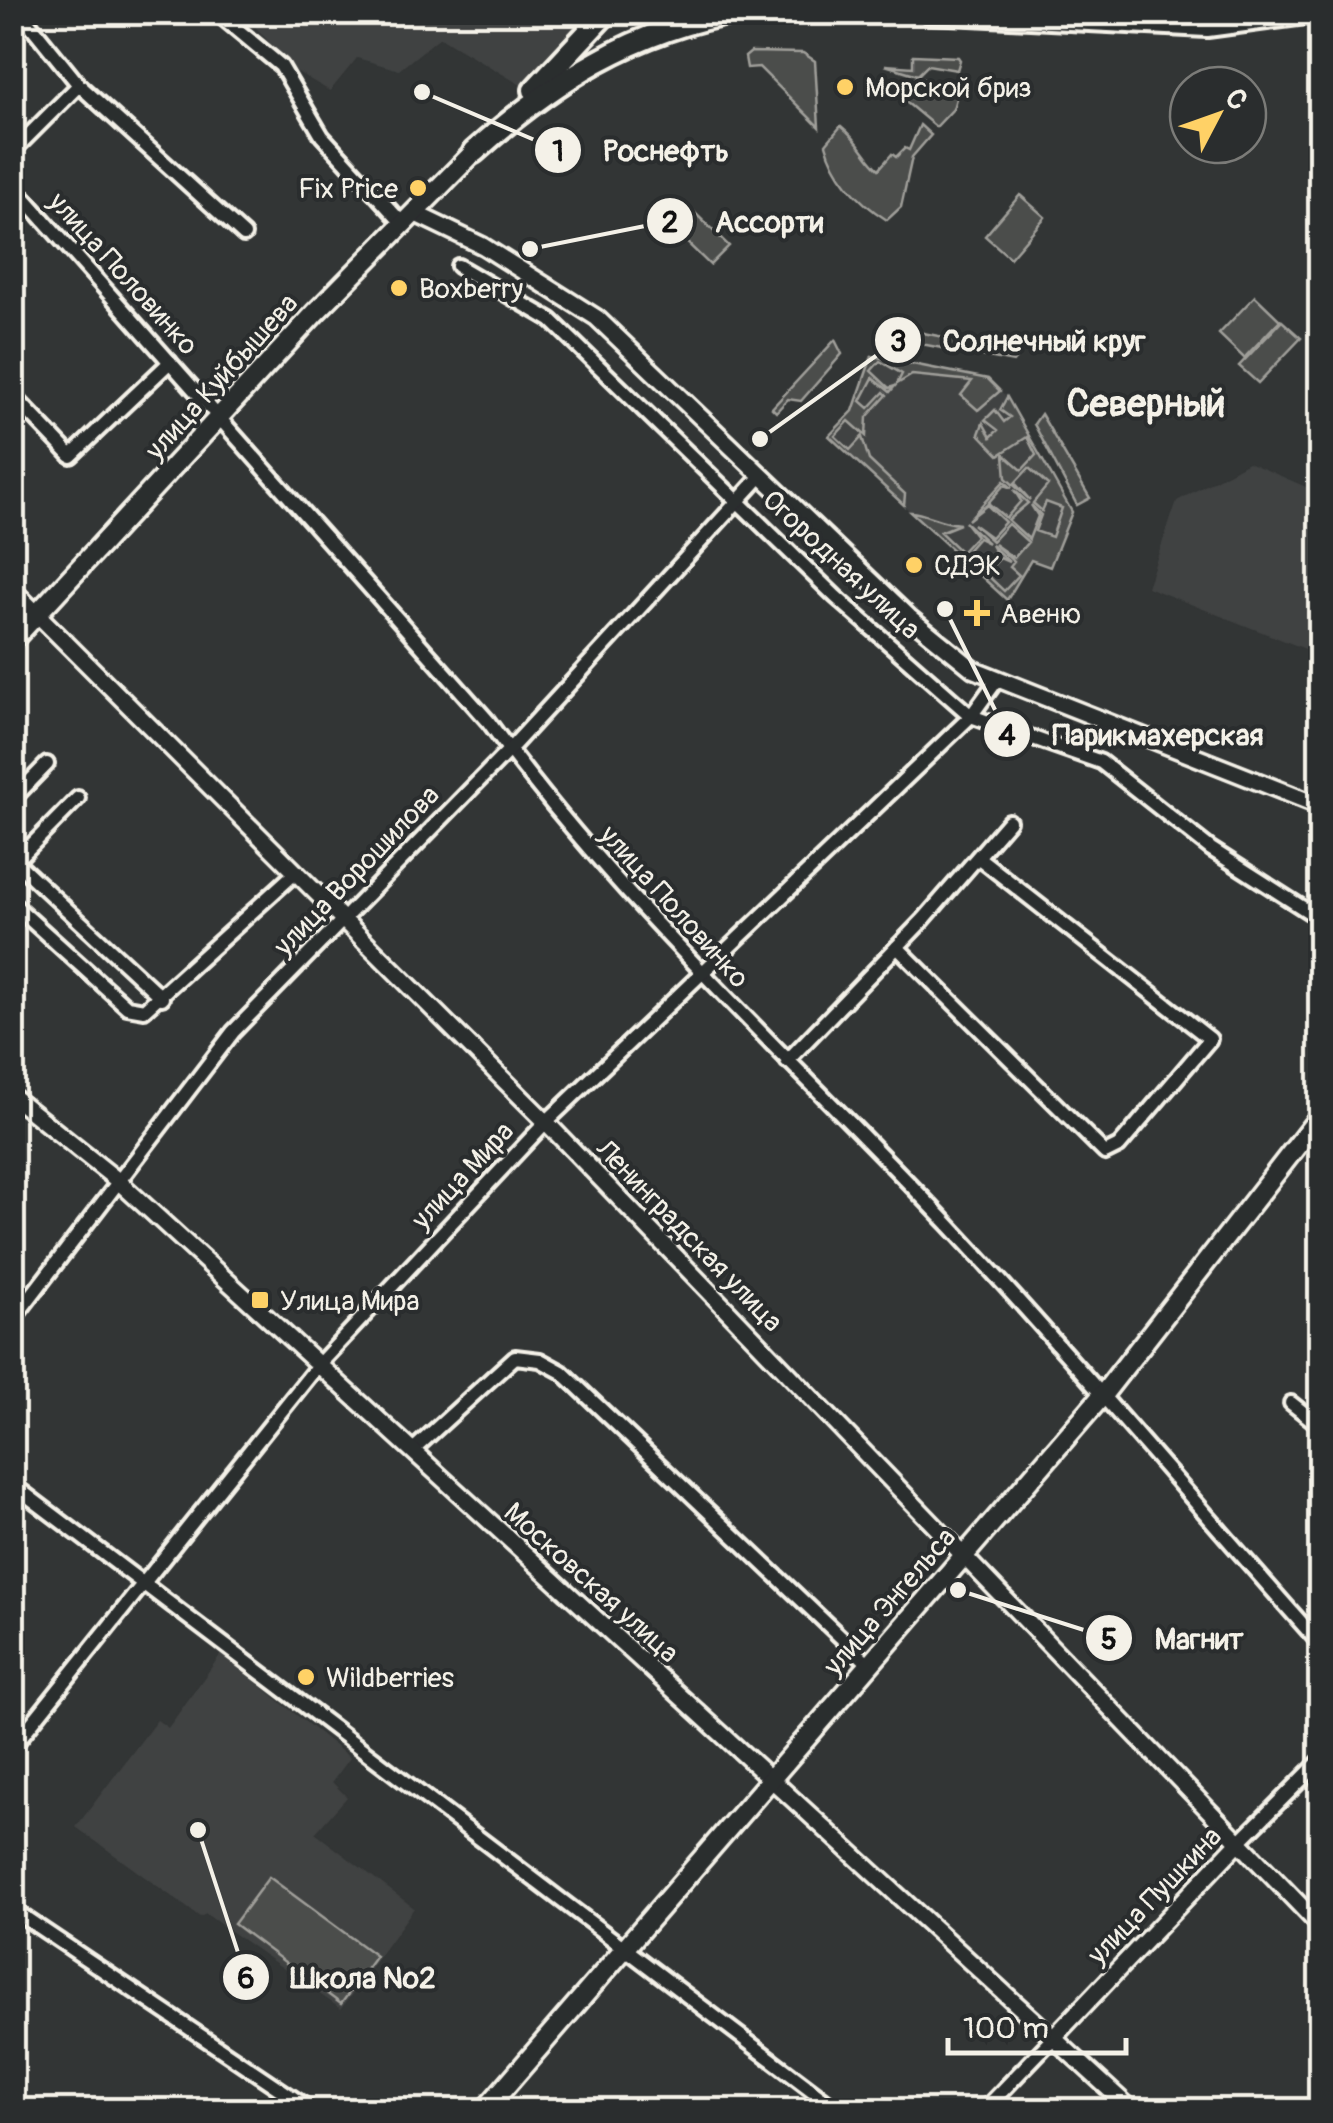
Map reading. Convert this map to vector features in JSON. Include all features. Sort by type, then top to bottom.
[{"type":"highway","points":[[474,152],[606,12]]},
{"type":"highway","points":[[474,152],[547,92],[612,52],[685,24],[740,12]]},
{"type":"highway","points":[[931,12],[1207,26],[1313,12]]},
{"type":"main road","name":"улица Куйбышева","points":[[12,640],[221,420],[316,312],[474,152]]},
{"type":"main road","name":"улица Энгельса","points":[[484,2110],[1102,1398],[1320,1116]]},
{"type":"street","points":[[20,12],[79,85],[244,235]]},
{"type":"street","points":[[216,12],[281,66],[322,136],[409,218],[483,246],[575,301],[628,346],[946,649],[997,680],[1320,806]]},
{"type":"street","points":[[12,152],[79,85]]},
{"type":"street","name":"улица Половинко","points":[[12,184],[509,750],[539,793],[702,975],[948,1224],[1320,1644]]},
{"type":"street","name":"Огородная улица","points":[[458,266],[551,320],[836,597],[971,716],[1101,762],[1211,849],[1320,919]]},
{"type":"street","points":[[12,394],[71,456],[170,362]]},
{"type":"street","name":"улица Ворошилова","points":[[12,1321],[232,1032],[509,750],[761,476]]},
{"type":"street","name":"Ленинградская улица","points":[[12,589],[546,1122],[1320,1926]]},
{"type":"street","name":"улица Мира","points":[[12,1748],[319,1364],[546,1122],[971,716],[997,680]]},
{"type":"street","points":[[12,800],[46,764]]},
{"type":"street","points":[[78,798],[14,863],[162,998]]},
{"type":"street","points":[[786,1061],[979,858],[1009,821]]},
{"type":"street","points":[[896,947],[1105,1153],[1119,1146],[1210,1039],[979,858]]},
{"type":"street","points":[[12,904],[127,1007],[144,1010],[162,998],[295,873]]},
{"type":"street","name":"Московская улица","points":[[12,1096],[118,1180],[1132,2110]]},
{"type":"street","points":[[412,1451],[515,1356],[540,1360],[562,1372],[870,1665]]},
{"type":"street","points":[[1291,1404],[1320,1426]]},
{"type":"street","points":[[12,1484],[838,2110]]},
{"type":"street","name":"улица Пушкина","points":[[984,2110],[1320,1761]]},
{"type":"street","points":[[12,1909],[311,2110]]},
{"type":"shaded area","points":[[243,13],[595,13],[521,85],[440,37],[399,70],[357,58],[330,91],[294,70]]},
{"type":"shaded area","points":[[751,52],[803,53],[815,61],[819,127],[759,67],[747,68],[745,57]]},
{"type":"shaded area","points":[[913,55],[960,60],[957,70],[928,65],[918,75],[885,65],[913,67]]},
{"type":"shaded area","points":[[917,77],[958,91],[953,109],[936,127],[900,97]]},
{"type":"shaded area","points":[[920,125],[931,135],[912,157],[901,207],[887,220],[849,187],[826,144],[841,126],[879,169],[892,154],[896,157],[905,148],[909,150]]},
{"type":"shaded area","points":[[1020,195],[1045,217],[1010,258],[985,236]]},
{"type":"shaded area","points":[[694,212],[729,246],[710,265],[675,231]]},
{"type":"shaded area","points":[[1255,296],[1280,320],[1244,358],[1219,334]]},
{"type":"shaded area","points":[[1282,321],[1301,338],[1258,383],[1239,366]]},
{"type":"shaded area","points":[[908,330],[994,347],[1010,360],[1028,343],[1013,362],[906,341]]},
{"type":"shaded area","points":[[835,340],[842,354],[801,401],[788,399],[776,412],[772,408]]},
{"type":"shaded area","points":[[872,356],[988,379],[1009,399],[1072,512],[1050,567],[1031,560],[1007,600],[829,437],[853,411]]},
{"type":"shaded area","points":[[872,356],[988,379],[1000,391],[978,410],[961,395],[972,381],[912,375],[897,384],[902,374],[880,361],[871,371],[889,388],[895,386],[890,392],[873,378],[861,401],[869,408],[884,392],[887,395],[867,417],[866,436],[849,421],[835,436],[850,450],[862,437],[869,460],[905,494],[904,505],[829,436],[853,411]]},
{"type":"shaded area","points":[[1007,397],[1072,512],[1050,567],[1031,560],[1007,600],[911,512],[960,524],[940,532],[961,552],[976,536],[965,522],[988,543],[978,538],[964,554],[983,571],[997,556],[991,545],[1009,562],[1000,558],[985,573],[1004,591],[1019,575],[1010,567],[1014,562],[994,544],[1014,558],[1028,542],[1008,524],[992,541],[973,524],[991,537],[1005,522],[987,505],[968,520],[1004,481],[1012,488],[1004,485],[988,503],[1006,518],[1021,501],[1014,490],[1028,503],[1008,520],[1029,539],[1038,516],[1031,505],[1041,515],[1035,531],[1052,537],[1062,508],[1046,502],[1042,511],[1033,503],[1048,485],[1029,468],[1015,483],[1030,500],[1006,478],[1004,454],[1022,470],[1036,455],[1027,437],[999,455],[979,434],[983,423],[991,437],[998,430],[985,420],[995,410],[1004,422],[1010,417],[1000,410]]},
{"type":"shaded area","points":[[1041,414],[1090,498],[1077,505],[1034,424]]},
{"type":"shaded area","points":[[1248,462],[1320,493],[1320,633],[1313,652],[1147,587],[1177,501]]},
{"type":"shaded area","points":[[221,1654],[350,1758],[332,1782],[347,1797],[315,1833],[414,1908],[341,2009],[206,1914],[200,1917],[76,1827],[157,1720],[168,1728]]},
{"type":"shaded area","points":[[269,1877],[376,1956],[341,2004],[234,1924]]},
{"type":"place","name":"Морской бриз","points":[[845,87]]},
{"type":"place","name":"Роснефть","points":[[422,92]]},
{"type":"place","name":"Fix Price","points":[[418,188]]},
{"type":"place","name":"Ассорти","points":[[530,249]]},
{"type":"place","name":"Boxberry","points":[[399,288]]},
{"type":"place","name":"Солнечный круг","points":[[760,439]]},
{"type":"place","name":"СДЭК","points":[[914,565]]},
{"type":"place","name":"Парикмахерская","points":[[945,609]]},
{"type":"place","name":"Авеню","points":[[977,613]]},
{"type":"place","name":"Улица Мира","points":[[260,1300]]},
{"type":"place","name":"Магнит","points":[[958,1590]]},
{"type":"place","name":"Wildberries","points":[[306,1677]]},
{"type":"place","name":"Школа №2","points":[[198,1830]]},
{"type":"district","name":"Северный","points":[[1146,403]]}]
